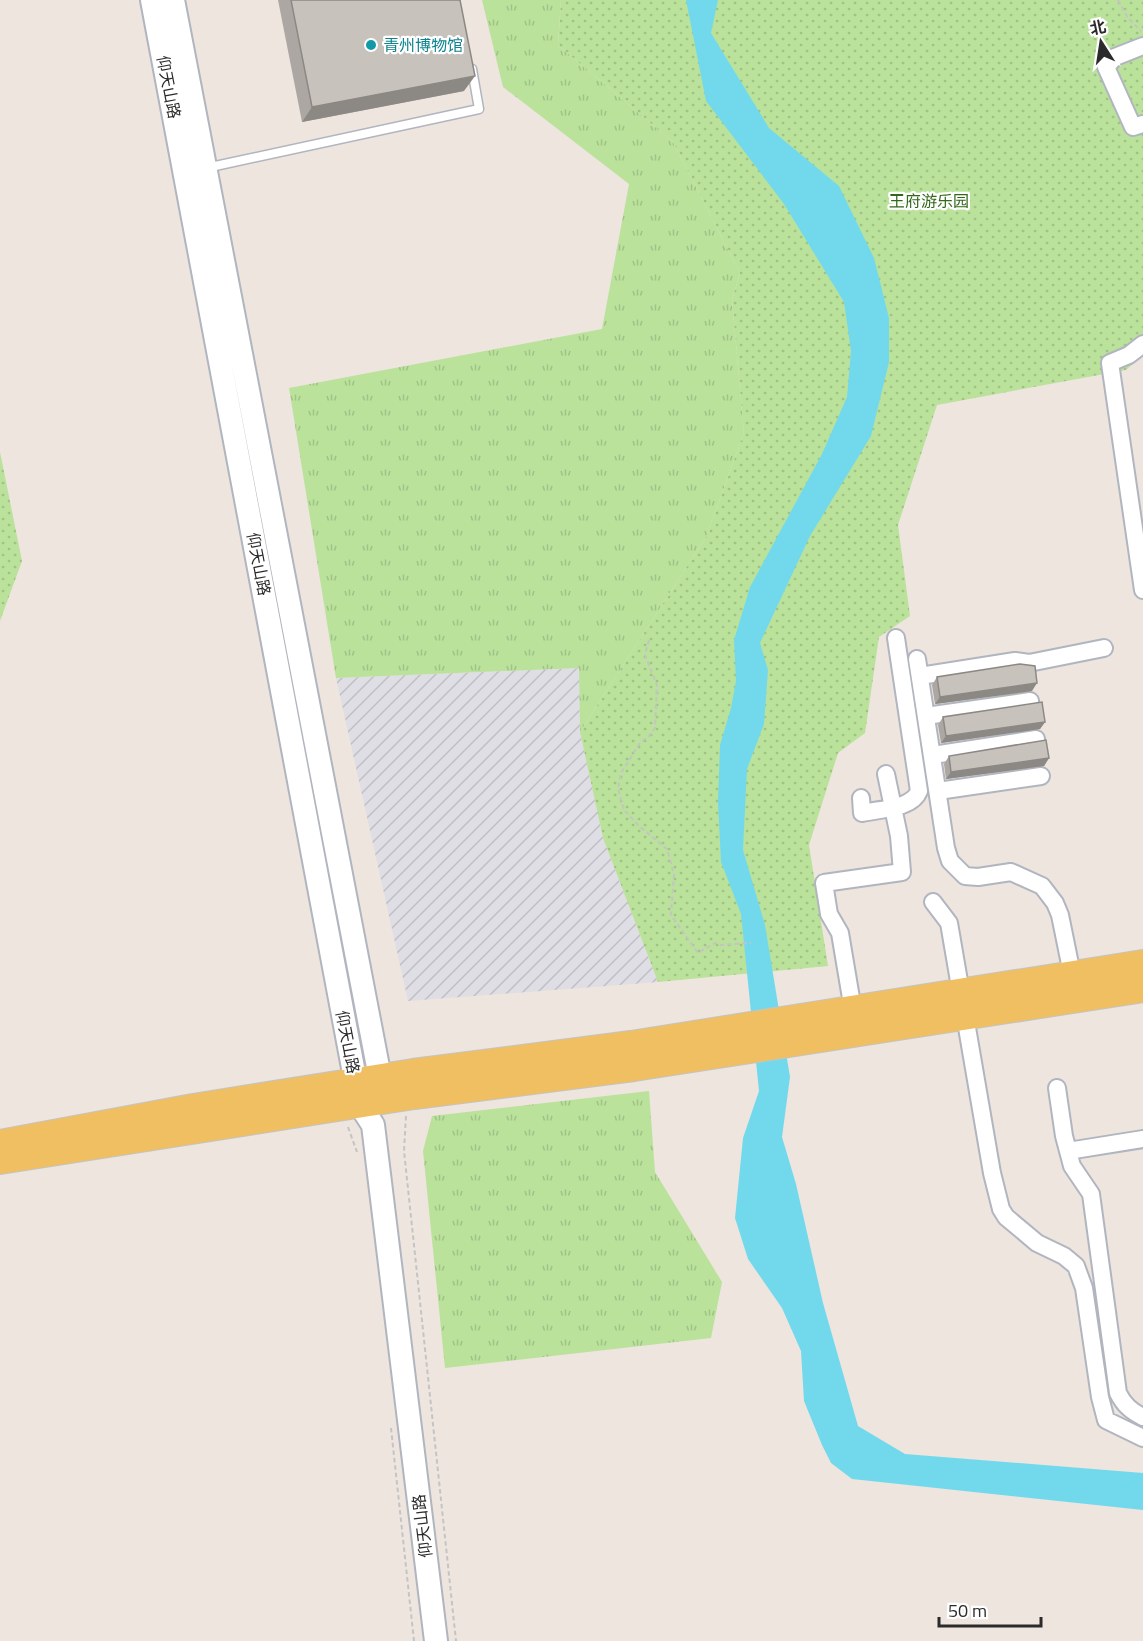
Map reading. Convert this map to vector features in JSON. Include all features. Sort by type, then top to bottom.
[{"type":"main road","name":"仰天山路","points":[[152,0],[371,1098]]},
{"type":"main road","name":"仰天山路","points":[[173,0],[206,168],[371,1098],[436,1641]]},
{"type":"main road","points":[[964,1004],[1072,975],[1143,963]]},
{"type":"main road","points":[[0,1161],[847,1019],[964,1004],[1143,988]]},
{"type":"main road","points":[[0,1143],[193,1107],[414,1096],[632,1056]]},
{"type":"street","points":[[1143,46],[1115,57],[1106,67],[1133,127],[1143,124]]},
{"type":"street","points":[[1143,344],[1129,355],[1110,363],[1143,590]]},
{"type":"street","points":[[861,798],[862,813],[908,804],[916,798],[920,791],[896,638]]},
{"type":"street","points":[[920,676],[1016,662],[1029,663],[1104,648]]},
{"type":"street","points":[[917,659],[946,848],[950,861],[965,876],[978,877],[1011,872],[1042,886],[1055,903],[1060,915],[1072,975]]},
{"type":"street","points":[[926,716],[1030,700]]},
{"type":"street","points":[[933,755],[1036,739]]},
{"type":"street","points":[[847,1019],[840,933],[829,914],[824,883],[902,872],[899,836],[886,774]]},
{"type":"street","points":[[938,791],[1041,776]]},
{"type":"street","points":[[933,902],[950,923],[992,1173],[1001,1209],[1006,1217],[1036,1243],[1064,1256],[1076,1266],[1084,1288],[1100,1397],[1106,1420],[1143,1438]]},
{"type":"street","points":[[1058,1088],[1072,1166],[1090,1194],[1118,1394],[1131,1411],[1143,1417]]},
{"type":"street","points":[[1068,1151],[1143,1139]]},
{"type":"lane","points":[[206,168],[479,109],[469,55]]},
{"type":"path","points":[[1118,0],[1128,18],[1143,33]]},
{"type":"path","points":[[649,640],[645,655],[657,685],[655,728],[640,743],[621,773],[618,789],[624,810],[667,849],[674,874],[671,915],[698,953],[715,943],[721,945],[751,943]]},
{"type":"path","points":[[414,1096],[406,1118],[404,1151],[456,1641]]},
{"type":"shaded area","points":[[579,668],[580,732],[603,838],[658,982],[408,1001],[336,678]]},
{"type":"green space","points":[[482,0],[561,0],[558,45],[673,142],[740,273],[732,300],[744,433],[706,537],[580,732],[579,668],[336,678],[289,388],[602,329],[629,184],[503,87]]},
{"type":"green space","name":"王府游乐园","points":[[561,0],[1143,0],[1143,355],[1126,370],[937,405],[898,525],[910,616],[879,637],[865,733],[838,753],[809,845],[828,966],[658,982],[603,838],[580,732],[706,537],[744,433],[732,300],[740,273],[673,142],[558,45]]},
{"type":"green space","points":[[0,452],[22,561],[0,621]]},
{"type":"green space","points":[[649,1091],[655,1172],[722,1282],[711,1338],[445,1368],[423,1151],[432,1116]]},
{"type":"water","points":[[686,0],[718,0],[711,33],[769,128],[839,186],[874,258],[889,318],[889,362],[871,436],[810,536],[760,643],[768,670],[764,724],[747,769],[743,850],[765,925],[790,1077],[782,1137],[796,1184],[823,1303],[858,1426],[905,1454],[1143,1473],[1143,1510],[852,1479],[831,1463],[822,1445],[804,1401],[801,1351],[782,1308],[748,1259],[735,1218],[743,1138],[759,1091],[741,914],[721,862],[718,803],[720,745],[736,681],[734,640],[750,587],[822,454],[847,397],[851,351],[844,302],[784,204],[706,101]]},
{"type":"building","name":"青州博物馆","points":[[291,0],[460,0],[475,76],[312,107]]},
{"type":"building","points":[[1020,664],[1035,666],[1037,683],[940,697],[937,677]]},
{"type":"building","points":[[1042,702],[1045,722],[946,736],[943,717]]},
{"type":"building","points":[[1046,740],[1049,758],[951,772],[949,756]]},
{"type":"place","name":"青州博物馆","points":[[371,45]]}]
